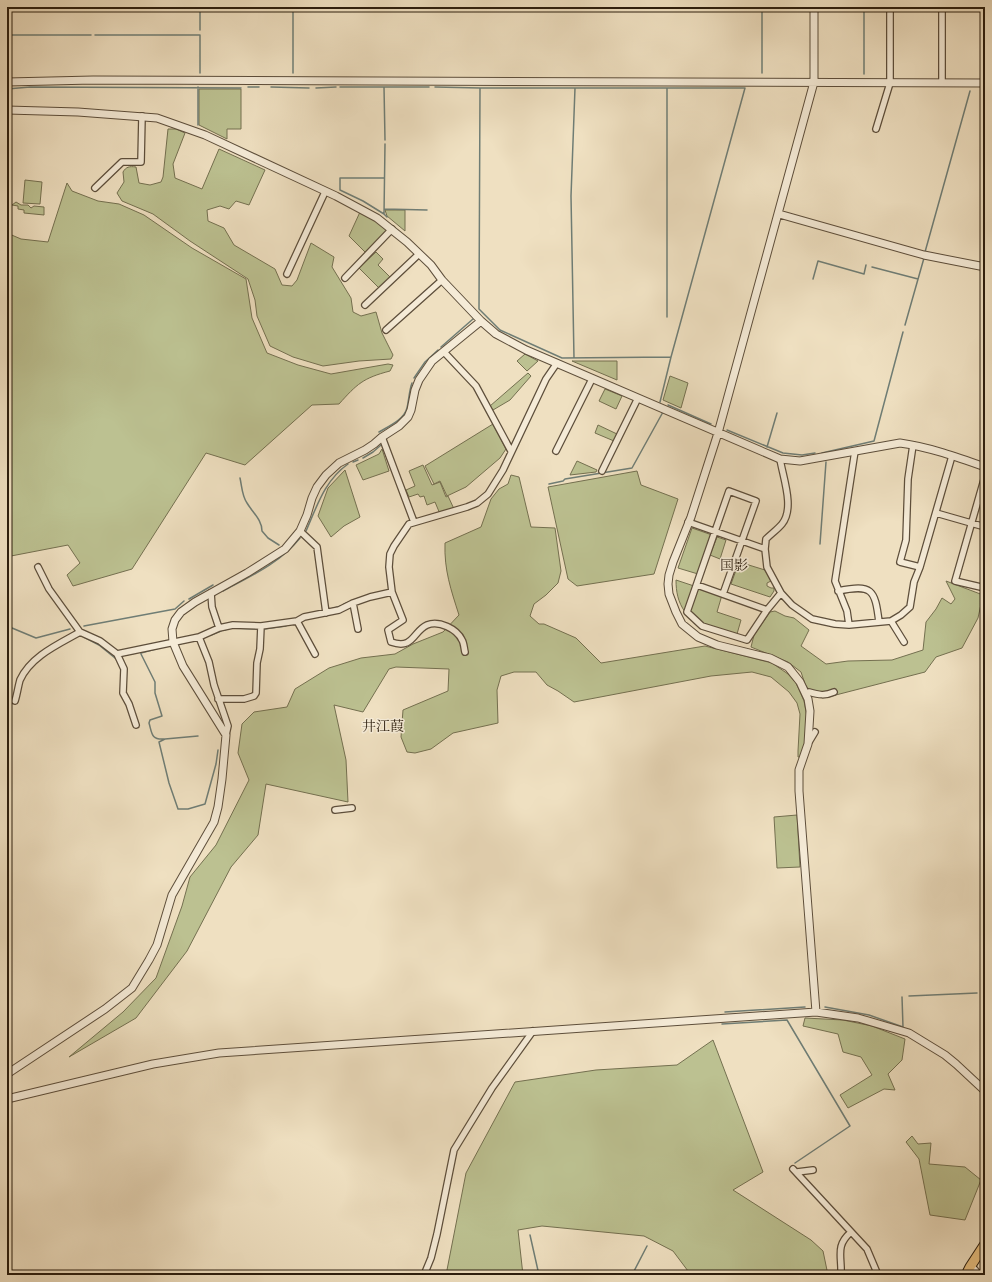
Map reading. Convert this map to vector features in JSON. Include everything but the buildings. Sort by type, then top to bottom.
[{"type":"highway","points":[[966,1275],[985,1244]]},
{"type":"street","points":[[808,744],[810,711],[808,699],[800,682],[788,667],[770,658],[717,645],[698,638],[682,624],[676,612],[669,594],[669,575],[718,433],[814,82],[814,7]]},
{"type":"street","points":[[876,129],[890,83],[890,7]]},
{"type":"street","points":[[942,7],[942,82]]},
{"type":"street","points":[[7,82],[93,80],[985,83]]},
{"type":"street","points":[[7,110],[142,116],[166,120],[195,131],[378,218],[431,265],[442,280],[481,321],[496,334],[511,343],[780,459],[800,461],[900,443],[913,445],[952,456],[985,467]]},
{"type":"street","points":[[95,188],[122,162],[142,162],[142,116]]},
{"type":"street","points":[[287,274],[324,192]]},
{"type":"street","points":[[778,214],[924,255],[985,267]]},
{"type":"street","points":[[345,278],[392,230]]},
{"type":"street","points":[[365,305],[419,254]]},
{"type":"street","points":[[386,330],[442,280]]},
{"type":"street","points":[[226,735],[183,666],[173,642],[172,629],[175,620],[190,605],[247,573],[285,549],[300,531],[308,515],[312,498],[317,487],[326,475],[339,463],[365,450],[400,426],[408,417],[419,380],[432,361],[481,321]]},
{"type":"street","points":[[444,352],[476,386],[511,451]]},
{"type":"street","points":[[464,652],[462,640],[456,631],[445,626],[435,624],[427,625],[414,638],[405,643],[399,645],[391,642],[388,630],[403,620],[392,592],[389,567],[390,554],[409,524],[478,504],[488,494],[503,470],[546,379],[557,363]]},
{"type":"street","points":[[556,451],[592,379]]},
{"type":"street","points":[[602,471],[638,398]]},
{"type":"street","points":[[382,437],[414,522]]},
{"type":"street","points":[[913,445],[908,479],[906,540],[900,562],[920,567]]},
{"type":"street","points":[[849,625],[847,611],[835,581],[855,451]]},
{"type":"street","points":[[780,459],[788,503],[787,514],[782,523],[766,539],[765,549],[768,567],[781,593],[792,605],[812,619],[849,625],[891,621],[910,607],[914,582],[920,567],[952,456]]},
{"type":"street","points":[[985,476],[954,581],[985,588]]},
{"type":"street","points":[[723,594],[756,501],[729,491],[687,612],[702,626],[747,640],[767,610],[781,593]]},
{"type":"street","points":[[936,513],[985,527]]},
{"type":"street","points":[[688,522],[765,549]]},
{"type":"street","points":[[300,531],[317,547],[326,613]]},
{"type":"street","points":[[38,567],[49,589],[80,632],[100,641],[117,654],[124,669],[123,693],[129,704],[136,726]]},
{"type":"street","points":[[697,585],[767,610]]},
{"type":"street","points":[[838,591],[862,587],[868,589],[873,595],[878,607],[879,622]]},
{"type":"street","points":[[117,654],[200,637],[219,628],[233,625],[261,626],[297,622],[304,617],[339,610],[370,597],[392,592]]},
{"type":"street","points":[[211,593],[212,607],[219,628]]},
{"type":"street","points":[[353,603],[358,629]]},
{"type":"street","points":[[891,621],[904,642]]},
{"type":"street","points":[[297,622],[315,654]]},
{"type":"street","points":[[218,699],[244,699],[254,696],[256,693],[257,663],[260,648],[261,626]]},
{"type":"street","points":[[15,702],[20,680],[30,664],[46,652],[80,632]]},
{"type":"street","points":[[7,1074],[105,1009],[132,988],[157,945],[172,896],[214,822],[218,807],[228,726],[218,699],[209,662],[200,637]]},
{"type":"street","points":[[809,692],[819,695],[827,695],[834,692]]},
{"type":"street","points":[[815,732],[808,744],[799,770],[798,791],[816,1012]]},
{"type":"street","points":[[335,810],[352,808]]},
{"type":"street","points":[[7,1100],[154,1064],[219,1053],[816,1012],[858,1018],[909,1033],[945,1055],[985,1091]]},
{"type":"street","points":[[424,1275],[431,1258],[437,1234],[454,1150],[492,1088],[533,1032]]},
{"type":"street","points":[[813,1170],[795,1170],[867,1249],[878,1275]]},
{"type":"street","points":[[841,1275],[840,1249],[844,1238],[851,1232]]},
{"type":"street","points":[[971,1265],[978,1272],[977,1275]]},
{"type":"green space","points":[[199,89],[241,89],[241,129],[227,129],[227,139],[199,125]]},
{"type":"green space","points":[[168,129],[176,129],[185,133],[173,164],[175,178],[202,189],[219,149],[265,170],[249,205],[236,201],[229,209],[220,206],[207,210],[208,221],[224,228],[234,245],[275,269],[282,285],[292,286],[297,280],[311,243],[334,257],[332,267],[351,298],[353,312],[361,316],[376,312],[382,333],[393,355],[391,359],[359,361],[323,366],[293,357],[270,346],[257,316],[255,300],[248,279],[190,241],[153,214],[122,201],[117,193],[124,182],[123,172],[128,167],[136,167],[139,183],[150,185],[161,182],[163,177]]},
{"type":"green space","points":[[25,180],[42,182],[40,204],[23,203]]},
{"type":"green space","points":[[67,183],[72,191],[98,201],[119,204],[144,215],[192,248],[246,279],[252,318],[267,353],[298,365],[331,374],[388,364],[393,365],[390,371],[373,376],[361,383],[339,404],[312,405],[245,465],[206,453],[132,569],[73,586],[67,575],[80,563],[68,545],[11,556],[7,599],[7,233],[21,239],[48,242]]},
{"type":"green space","points":[[16,202],[21,205],[28,205],[31,208],[34,206],[44,207],[44,215],[24,213],[24,210],[18,209],[18,206],[12,205]]},
{"type":"green space","points":[[385,210],[405,210],[405,231],[387,216]]},
{"type":"green space","points":[[360,212],[378,222],[388,230],[365,252],[349,236]]},
{"type":"green space","points":[[376,252],[383,259],[378,265],[390,277],[379,288],[359,268]]},
{"type":"green space","points":[[525,354],[538,361],[527,371],[517,361]]},
{"type":"green space","points":[[572,361],[617,361],[617,380]]},
{"type":"green space","points":[[528,373],[531,376],[510,400],[493,410],[490,406]]},
{"type":"green space","points":[[670,376],[688,383],[681,408],[663,400]]},
{"type":"green space","points":[[605,389],[622,396],[616,409],[599,401]]},
{"type":"green space","points":[[493,424],[506,449],[500,458],[466,487],[447,496],[440,481],[434,484],[425,466]]},
{"type":"green space","points":[[598,425],[617,434],[614,441],[595,433]]},
{"type":"green space","points":[[382,449],[389,471],[363,480],[356,465],[379,454]]},
{"type":"green space","points":[[577,461],[597,470],[596,472],[570,475]]},
{"type":"green space","points":[[423,465],[432,485],[440,482],[446,497],[448,496],[454,509],[440,514],[435,502],[427,505],[424,496],[420,497],[418,494],[409,497],[406,490],[415,486],[409,471]]},
{"type":"green space","points":[[345,470],[360,517],[344,526],[331,537],[318,516],[328,488]]},
{"type":"green space","points":[[637,471],[641,485],[678,499],[654,574],[577,586],[568,579],[548,487]]},
{"type":"green space","points":[[511,475],[519,477],[531,527],[555,528],[561,571],[558,583],[534,604],[530,616],[539,624],[544,624],[576,638],[601,663],[705,646],[772,663],[788,674],[796,683],[804,701],[807,717],[807,731],[800,757],[798,757],[798,751],[800,714],[797,703],[789,692],[771,677],[752,672],[711,676],[574,702],[547,685],[536,672],[514,672],[501,676],[497,690],[498,723],[453,733],[431,749],[415,753],[407,752],[401,737],[403,710],[448,691],[449,669],[396,667],[389,669],[363,712],[334,705],[346,760],[348,802],[266,784],[258,835],[231,867],[187,951],[136,1018],[69,1057],[123,1012],[156,978],[182,906],[190,877],[216,845],[249,780],[238,753],[242,724],[254,712],[287,707],[295,689],[329,668],[361,658],[395,654],[413,644],[443,632],[459,615],[447,571],[445,543],[481,527],[491,499],[499,489],[508,484]]},
{"type":"green space","points":[[692,528],[712,535],[698,574],[678,568]]},
{"type":"green space","points":[[717,537],[726,540],[720,559],[710,555]]},
{"type":"green space","points":[[739,562],[765,570],[771,581],[767,583],[767,586],[774,588],[774,591],[770,597],[731,584]]},
{"type":"green space","points":[[676,580],[694,586],[685,612],[678,597]]},
{"type":"green space","points":[[946,581],[983,595],[978,618],[962,648],[936,657],[925,672],[828,697],[809,690],[805,684],[801,672],[788,662],[751,647],[754,635],[770,612],[775,611],[785,616],[794,618],[809,630],[801,646],[826,664],[848,661],[892,660],[923,650],[926,622],[942,598],[951,604],[955,599]]},
{"type":"green space","points":[[698,587],[722,595],[717,612],[741,620],[737,634],[704,624],[690,612]]},
{"type":"green space","points":[[797,815],[800,867],[777,868],[774,817]]},
{"type":"green space","points":[[805,1018],[843,1020],[872,1026],[905,1039],[902,1060],[888,1074],[895,1090],[884,1089],[848,1108],[840,1095],[872,1075],[861,1057],[843,1052],[838,1034],[803,1026]]},
{"type":"green space","points":[[713,1040],[763,1172],[733,1190],[811,1240],[823,1251],[828,1275],[691,1275],[673,1251],[644,1236],[542,1226],[518,1230],[523,1275],[446,1275],[466,1173],[515,1082],[596,1070],[677,1065]]},
{"type":"green space","points":[[912,1136],[918,1144],[931,1143],[929,1164],[965,1167],[981,1180],[965,1220],[930,1215],[919,1159],[906,1142]]},
{"type":"waterway","points":[[200,7],[200,30]]},
{"type":"waterway","points":[[293,7],[293,73]]},
{"type":"waterway","points":[[762,7],[762,73]]},
{"type":"waterway","points":[[864,7],[864,74]]},
{"type":"waterway","points":[[7,35],[91,35]]},
{"type":"waterway","points":[[95,35],[200,35],[200,73]]},
{"type":"waterway","points":[[7,89],[30,87],[241,88]]},
{"type":"waterway","points":[[198,87],[198,125]]},
{"type":"waterway","points":[[248,87],[259,87]]},
{"type":"waterway","points":[[271,87],[309,88]]},
{"type":"waterway","points":[[316,88],[336,87]]},
{"type":"waterway","points":[[340,87],[429,87]]},
{"type":"waterway","points":[[384,87],[385,140]]},
{"type":"waterway","points":[[435,87],[480,88]]},
{"type":"waterway","points":[[660,402],[671,357],[562,358],[500,330],[479,309],[480,88],[667,88],[667,317]]},
{"type":"waterway","points":[[574,358],[571,196],[575,88]]},
{"type":"waterway","points":[[667,88],[745,88],[671,357]]},
{"type":"waterway","points":[[925,252],[970,91]]},
{"type":"waterway","points":[[385,144],[384,214],[387,217]]},
{"type":"waterway","points":[[384,178],[340,178],[340,190],[363,201],[384,214]]},
{"type":"waterway","points":[[384,209],[427,210]]},
{"type":"waterway","points":[[905,325],[924,258]]},
{"type":"waterway","points":[[813,279],[818,261],[864,274],[866,265]]},
{"type":"waterway","points":[[872,267],[918,279]]},
{"type":"waterway","points":[[441,347],[473,319]]},
{"type":"waterway","points":[[822,453],[874,441],[903,332]]},
{"type":"waterway","points":[[414,378],[425,362],[438,350]]},
{"type":"waterway","points":[[379,432],[403,416],[407,408],[412,383]]},
{"type":"waterway","points":[[668,405],[711,424]]},
{"type":"waterway","points":[[549,484],[563,481],[565,479],[632,468],[663,412]]},
{"type":"waterway","points":[[767,447],[777,413]]},
{"type":"waterway","points":[[727,430],[783,453],[802,455],[815,453]]},
{"type":"waterway","points":[[363,458],[381,445]]},
{"type":"waterway","points":[[353,462],[358,460]]},
{"type":"waterway","points":[[820,544],[826,462]]},
{"type":"waterway","points":[[306,531],[322,494],[333,478],[348,464]]},
{"type":"waterway","points":[[240,478],[245,500],[259,520],[262,531],[268,538],[279,545]]},
{"type":"waterway","points":[[223,591],[274,562],[300,538]]},
{"type":"waterway","points":[[189,599],[213,585]]},
{"type":"waterway","points":[[344,604],[359,598]]},
{"type":"waterway","points":[[84,626],[175,609],[184,601]]},
{"type":"waterway","points":[[331,609],[341,606]]},
{"type":"waterway","points":[[264,629],[286,626]]},
{"type":"waterway","points":[[7,628],[12,628],[36,638],[70,629]]},
{"type":"waterway","points":[[225,630],[229,628],[258,629]]},
{"type":"waterway","points":[[211,635],[221,631]]},
{"type":"waterway","points":[[84,637],[99,645],[115,658]]},
{"type":"waterway","points":[[179,644],[197,640]]},
{"type":"waterway","points":[[163,647],[141,654],[155,682],[155,693],[162,716],[150,720],[149,723],[154,737],[164,739]]},
{"type":"waterway","points":[[120,656],[136,653]]},
{"type":"waterway","points":[[198,736],[165,739],[159,742],[169,783],[178,809],[188,809],[205,804],[216,764],[218,750]]},
{"type":"waterway","points":[[909,996],[977,993]]},
{"type":"waterway","points":[[825,1007],[869,1015],[903,1027],[902,997]]},
{"type":"waterway","points":[[725,1012],[805,1007]]},
{"type":"waterway","points":[[722,1024],[787,1020],[850,1126],[795,1163]]},
{"type":"waterway","points":[[530,1235],[539,1275]]},
{"type":"waterway","points":[[632,1275],[647,1246]]},
{"type":"district","name":"国影","points":[[734,566]]},
{"type":"district","name":"井江葭","points":[[383,727]]}]
